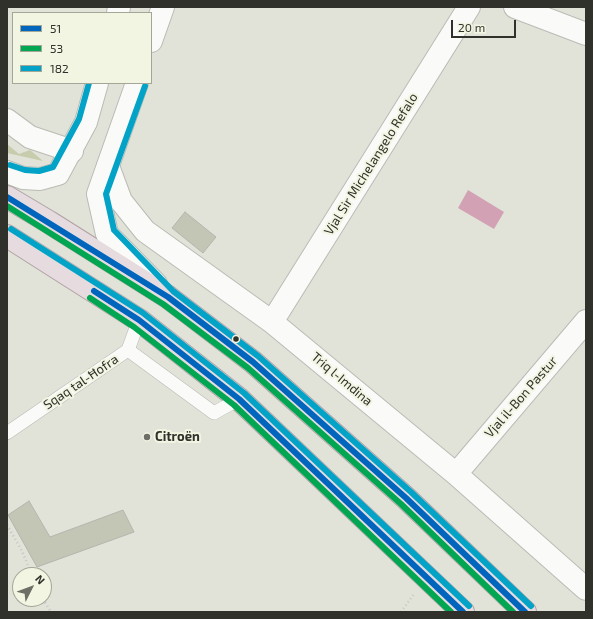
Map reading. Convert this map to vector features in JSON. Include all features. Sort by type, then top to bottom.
[{"type":"highway","points":[[7,197],[168,297],[253,362],[406,498],[525,612]]},
{"type":"highway","points":[[7,236],[139,320],[239,399],[463,612]]},
{"type":"street","points":[[152,38],[163,7]]},
{"type":"street","name":"Vjal Sir Michelangelo Refalo","points":[[272,322],[469,7]]},
{"type":"street","points":[[515,7],[586,34]]},
{"type":"street","points":[[7,172],[23,178],[34,179],[40,179],[58,174],[86,122],[98,84]]},
{"type":"street","points":[[137,84],[98,194],[107,234],[168,297]]},
{"type":"street","points":[[7,120],[30,137],[72,150]]},
{"type":"street","name":"Triq l-Imdina","points":[[108,166],[121,201],[145,231],[272,322],[456,474],[586,589]]},
{"type":"street","name":"Vjal il-Bon Pastur","points":[[456,474],[586,321]]},
{"type":"lane","name":"Sqaq tal-Ħofra","points":[[7,433],[128,350],[139,320]]},
{"type":"lane","points":[[128,350],[214,413],[239,399]]},
{"type":"path","points":[[7,525],[22,551],[29,567]]},
{"type":"green space","points":[[7,144],[19,154],[30,150],[43,161],[7,153]]},
{"type":"shaded area","points":[[468,190],[504,212],[494,229],[458,208]]},
{"type":"building","points":[[185,212],[216,237],[203,253],[172,228]]},
{"type":"building","points":[[29,501],[50,537],[123,510],[134,532],[37,567],[8,515]]},
{"type":"transit line","name":"182","points":[[10,165],[25,170],[39,171],[53,167],[79,119],[89,84]]},
{"type":"transit line","name":"182","points":[[145,86],[106,194],[114,230],[173,291],[258,356],[411,492],[531,606]]},
{"type":"transit line","name":"51","points":[[7,197],[168,297],[253,362],[406,498],[525,612]]},
{"type":"transit line","name":"53","points":[[7,206],[163,304],[248,368],[401,504],[513,612]]},
{"type":"transit line","name":"182","points":[[11,229],[143,313],[244,393],[469,606]]},
{"type":"transit line","name":"51","points":[[94,291],[139,320],[239,399],[463,612]]},
{"type":"transit line","name":"53","points":[[90,298],[134,327],[234,405],[451,612]]},
{"type":"place","name":"Citroën","points":[[147,437]]}]
